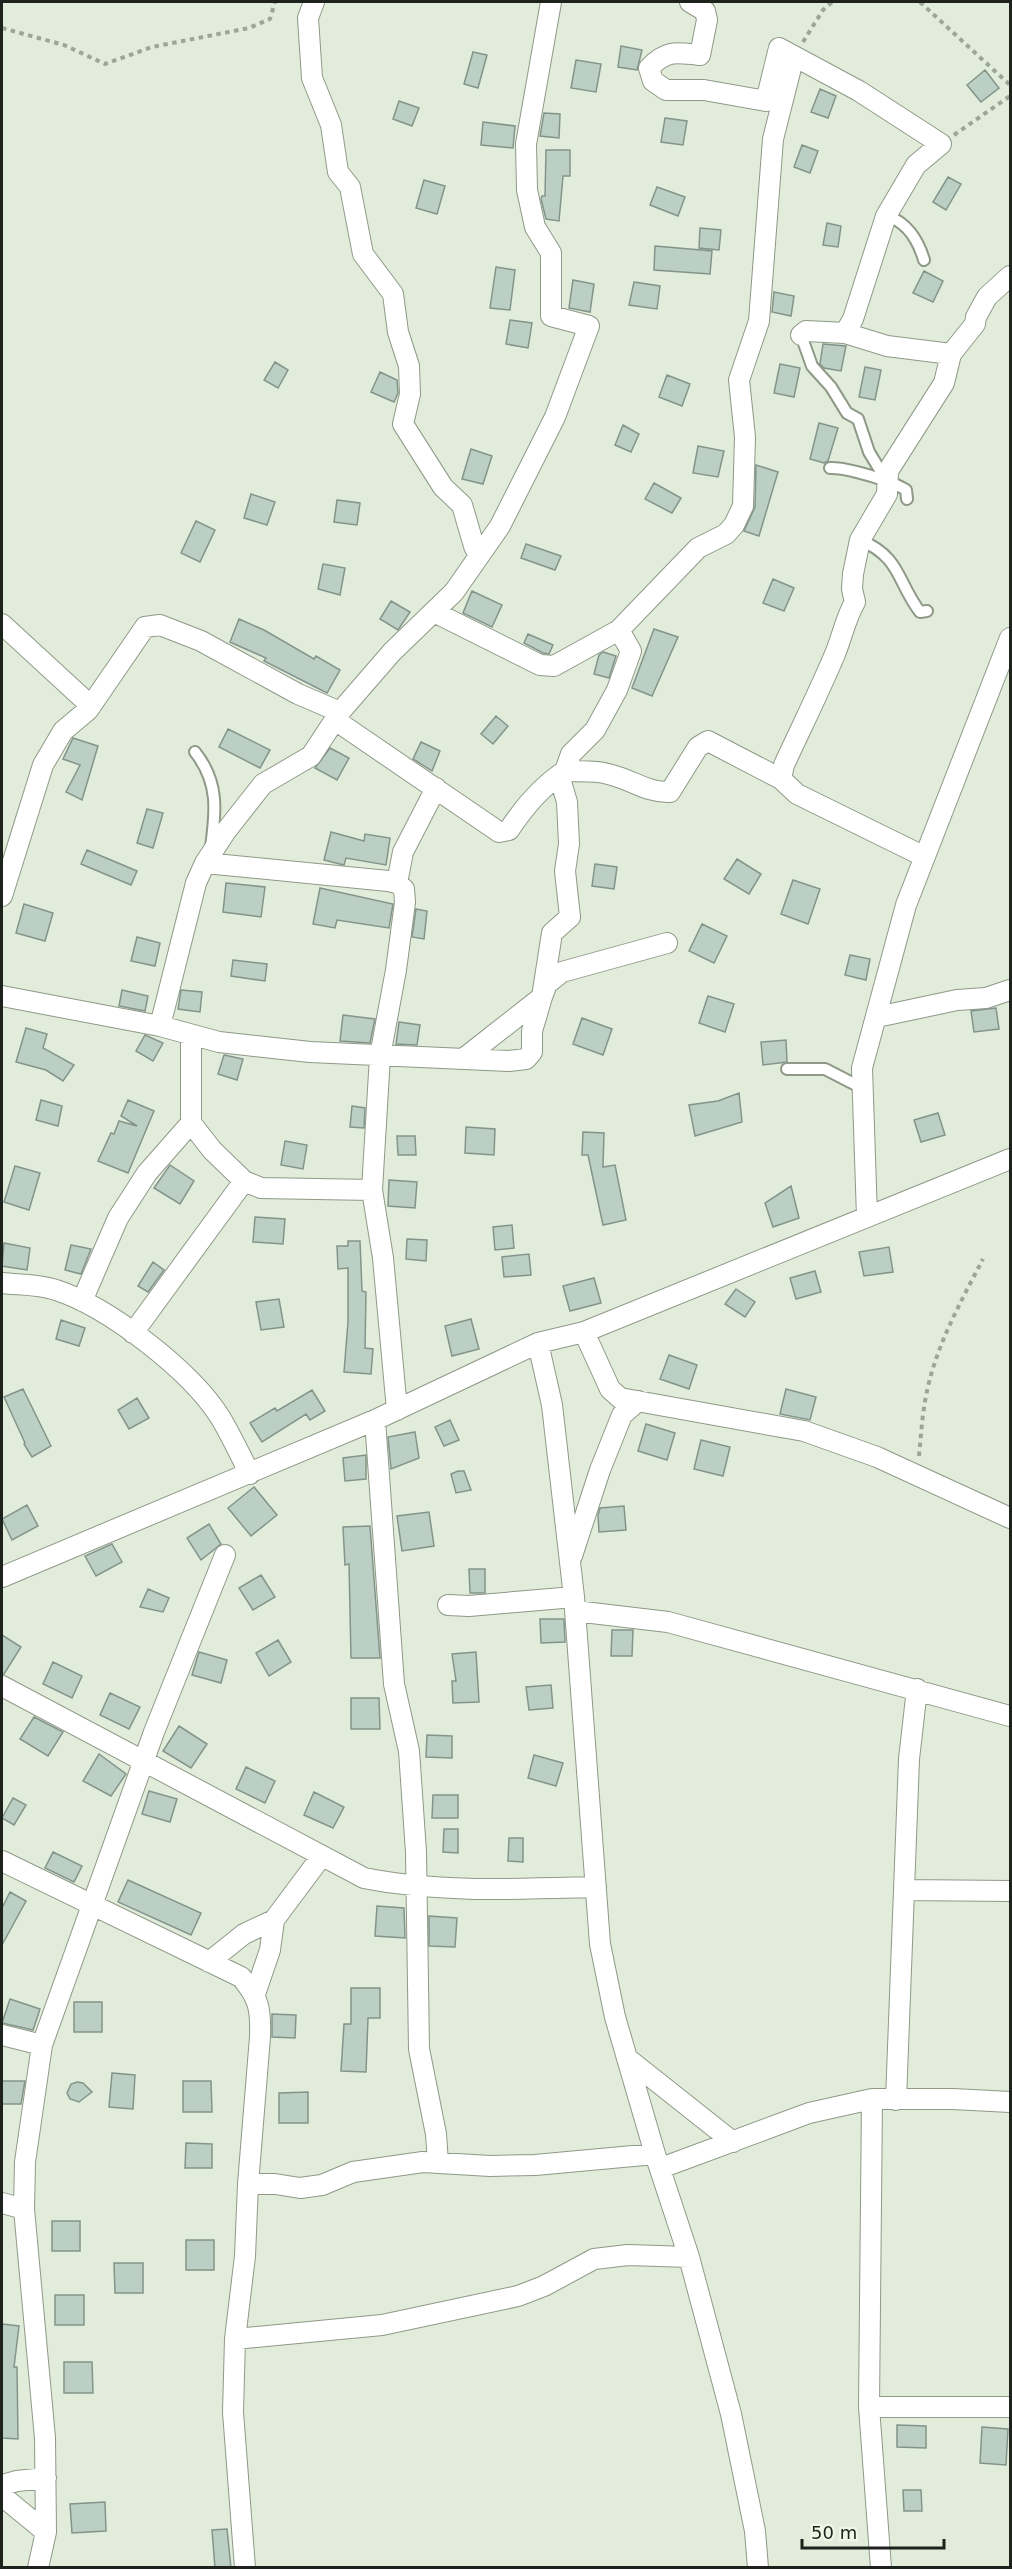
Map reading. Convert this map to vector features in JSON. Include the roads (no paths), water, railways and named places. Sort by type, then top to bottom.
[{"type":"street","points":[[314,2],[308,18],[312,78],[331,125],[338,172],[350,187],[363,254],[393,294],[398,332],[409,366],[410,394],[403,424],[442,488],[462,506],[479,556]]},
{"type":"street","points":[[160,1026],[196,883],[207,860],[263,784],[311,756],[337,716],[392,652],[454,592],[500,526],[555,417],[589,326],[551,316],[551,253],[535,227],[527,190],[526,144],[551,2]]},
{"type":"street","points":[[701,5],[707,20],[700,55],[676,52],[659,58],[649,68],[652,81],[666,90],[704,90],[766,102],[779,48],[859,91],[941,144],[916,165],[886,216],[853,319],[845,333]]},
{"type":"street","points":[[434,612],[540,665],[554,666],[619,630],[699,548],[726,534],[734,525],[743,506],[745,437],[739,381],[759,321],[773,140],[794,56]]},
{"type":"street","points":[[781,779],[784,765],[828,669],[847,625],[849,611],[855,602],[852,589],[853,574],[860,540],[887,494],[888,471],[944,383],[951,354],[975,324],[987,297],[1011,276]]},
{"type":"street","points":[[801,335],[806,331],[845,333],[888,346],[951,354]]},
{"type":"street","points":[[2,624],[91,706]]},
{"type":"street","points":[[2,896],[43,765],[63,731],[91,706],[145,627],[159,625],[201,641],[337,716],[499,832],[509,830],[522,810],[545,785],[562,773],[571,754],[595,730],[617,690],[631,651],[619,630]]},
{"type":"street","points":[[867,1217],[862,1068],[906,905],[1011,638]]},
{"type":"street","points":[[562,773],[606,773],[654,793],[670,792],[698,747],[708,741],[781,779],[796,794],[924,856]]},
{"type":"street","points":[[463,1059],[542,996],[552,933],[570,917],[565,871],[569,844],[567,802],[562,773]]},
{"type":"street","points":[[397,884],[403,852],[436,788]]},
{"type":"street","points":[[207,860],[397,884],[404,890],[405,902],[396,970],[380,1056],[372,1190],[383,1258],[397,1410]]},
{"type":"street","points":[[2,996],[160,1026],[219,1042],[310,1052],[509,1061],[526,1059],[532,1052],[532,1031],[542,996],[547,984],[562,972],[667,943]]},
{"type":"street","points":[[877,1017],[957,1000],[986,998],[1011,990]]},
{"type":"street","points":[[190,1035],[191,1123],[212,1150],[244,1181],[261,1188],[271,1189],[372,1190]]},
{"type":"street","points":[[82,1301],[118,1218],[147,1173],[191,1123]]},
{"type":"street","points":[[2,1577],[375,1420],[538,1343],[584,1332],[1011,1159]]},
{"type":"street","points":[[133,1333],[244,1181]]},
{"type":"street","points":[[2,1283],[54,1289],[82,1301],[133,1333],[178,1367],[219,1416],[250,1474]]},
{"type":"street","points":[[584,1332],[610,1389],[620,1398],[804,1431],[877,1457],[918,1478],[1011,1518]]},
{"type":"street","points":[[538,1343],[552,1405],[570,1564],[600,1944],[615,2017],[689,2256],[731,2414],[755,2531],[758,2568]]},
{"type":"street","points":[[570,1564],[622,1414],[638,1401]]},
{"type":"street","points":[[375,1420],[394,1684],[409,1751],[417,1887],[419,2049],[436,2134],[438,2163]]},
{"type":"street","points":[[38,2568],[46,2532],[45,2438],[24,2209],[25,2162],[42,2045],[143,1761],[225,1555]]},
{"type":"street","points":[[448,1605],[574,1604],[668,1622],[1010,1715]]},
{"type":"street","points":[[2,1686],[364,1878],[417,1887],[520,1889],[596,1887]]},
{"type":"street","points":[[896,2100],[909,1759],[917,1689]]},
{"type":"street","points":[[209,1962],[244,1934],[274,1920],[321,1857]]},
{"type":"street","points":[[2,1861],[241,1977],[255,1994],[261,2014],[245,2256],[235,2339],[233,2412],[245,2568]]},
{"type":"street","points":[[904,1890],[1011,1891]]},
{"type":"street","points":[[255,1994],[270,1950],[274,1920]]},
{"type":"street","points":[[2,2035],[42,2045]]},
{"type":"street","points":[[627,2058],[733,2142]]},
{"type":"street","points":[[248,2184],[275,2184],[300,2188],[322,2185],[353,2172],[403,2163],[490,2166],[658,2161],[733,2142],[809,2113],[872,2099],[1011,2102]]},
{"type":"street","points":[[872,2099],[869,2407],[881,2568]]},
{"type":"street","points":[[2,2203],[24,2209]]},
{"type":"street","points":[[235,2339],[382,2325],[518,2296],[544,2286],[594,2259],[628,2255],[689,2256]]},
{"type":"street","points":[[869,2407],[1011,2407]]},
{"type":"street","points":[[2,2485],[46,2478]]},
{"type":"street","points":[[2,2496],[46,2532]]},
{"type":"lane","points":[[886,216],[894,218],[909,231],[920,246],[924,260]]},
{"type":"lane","points":[[801,335],[812,366],[831,387],[847,413],[858,419],[869,452],[886,480]]},
{"type":"lane","points":[[830,468],[840,467],[886,480],[906,490],[907,499]]},
{"type":"lane","points":[[860,540],[878,548],[890,559],[908,597],[920,612],[927,610]]},
{"type":"lane","points":[[195,752],[203,763],[210,780],[216,808],[207,860]]},
{"type":"lane","points":[[787,1069],[825,1069],[862,1088]]}]
